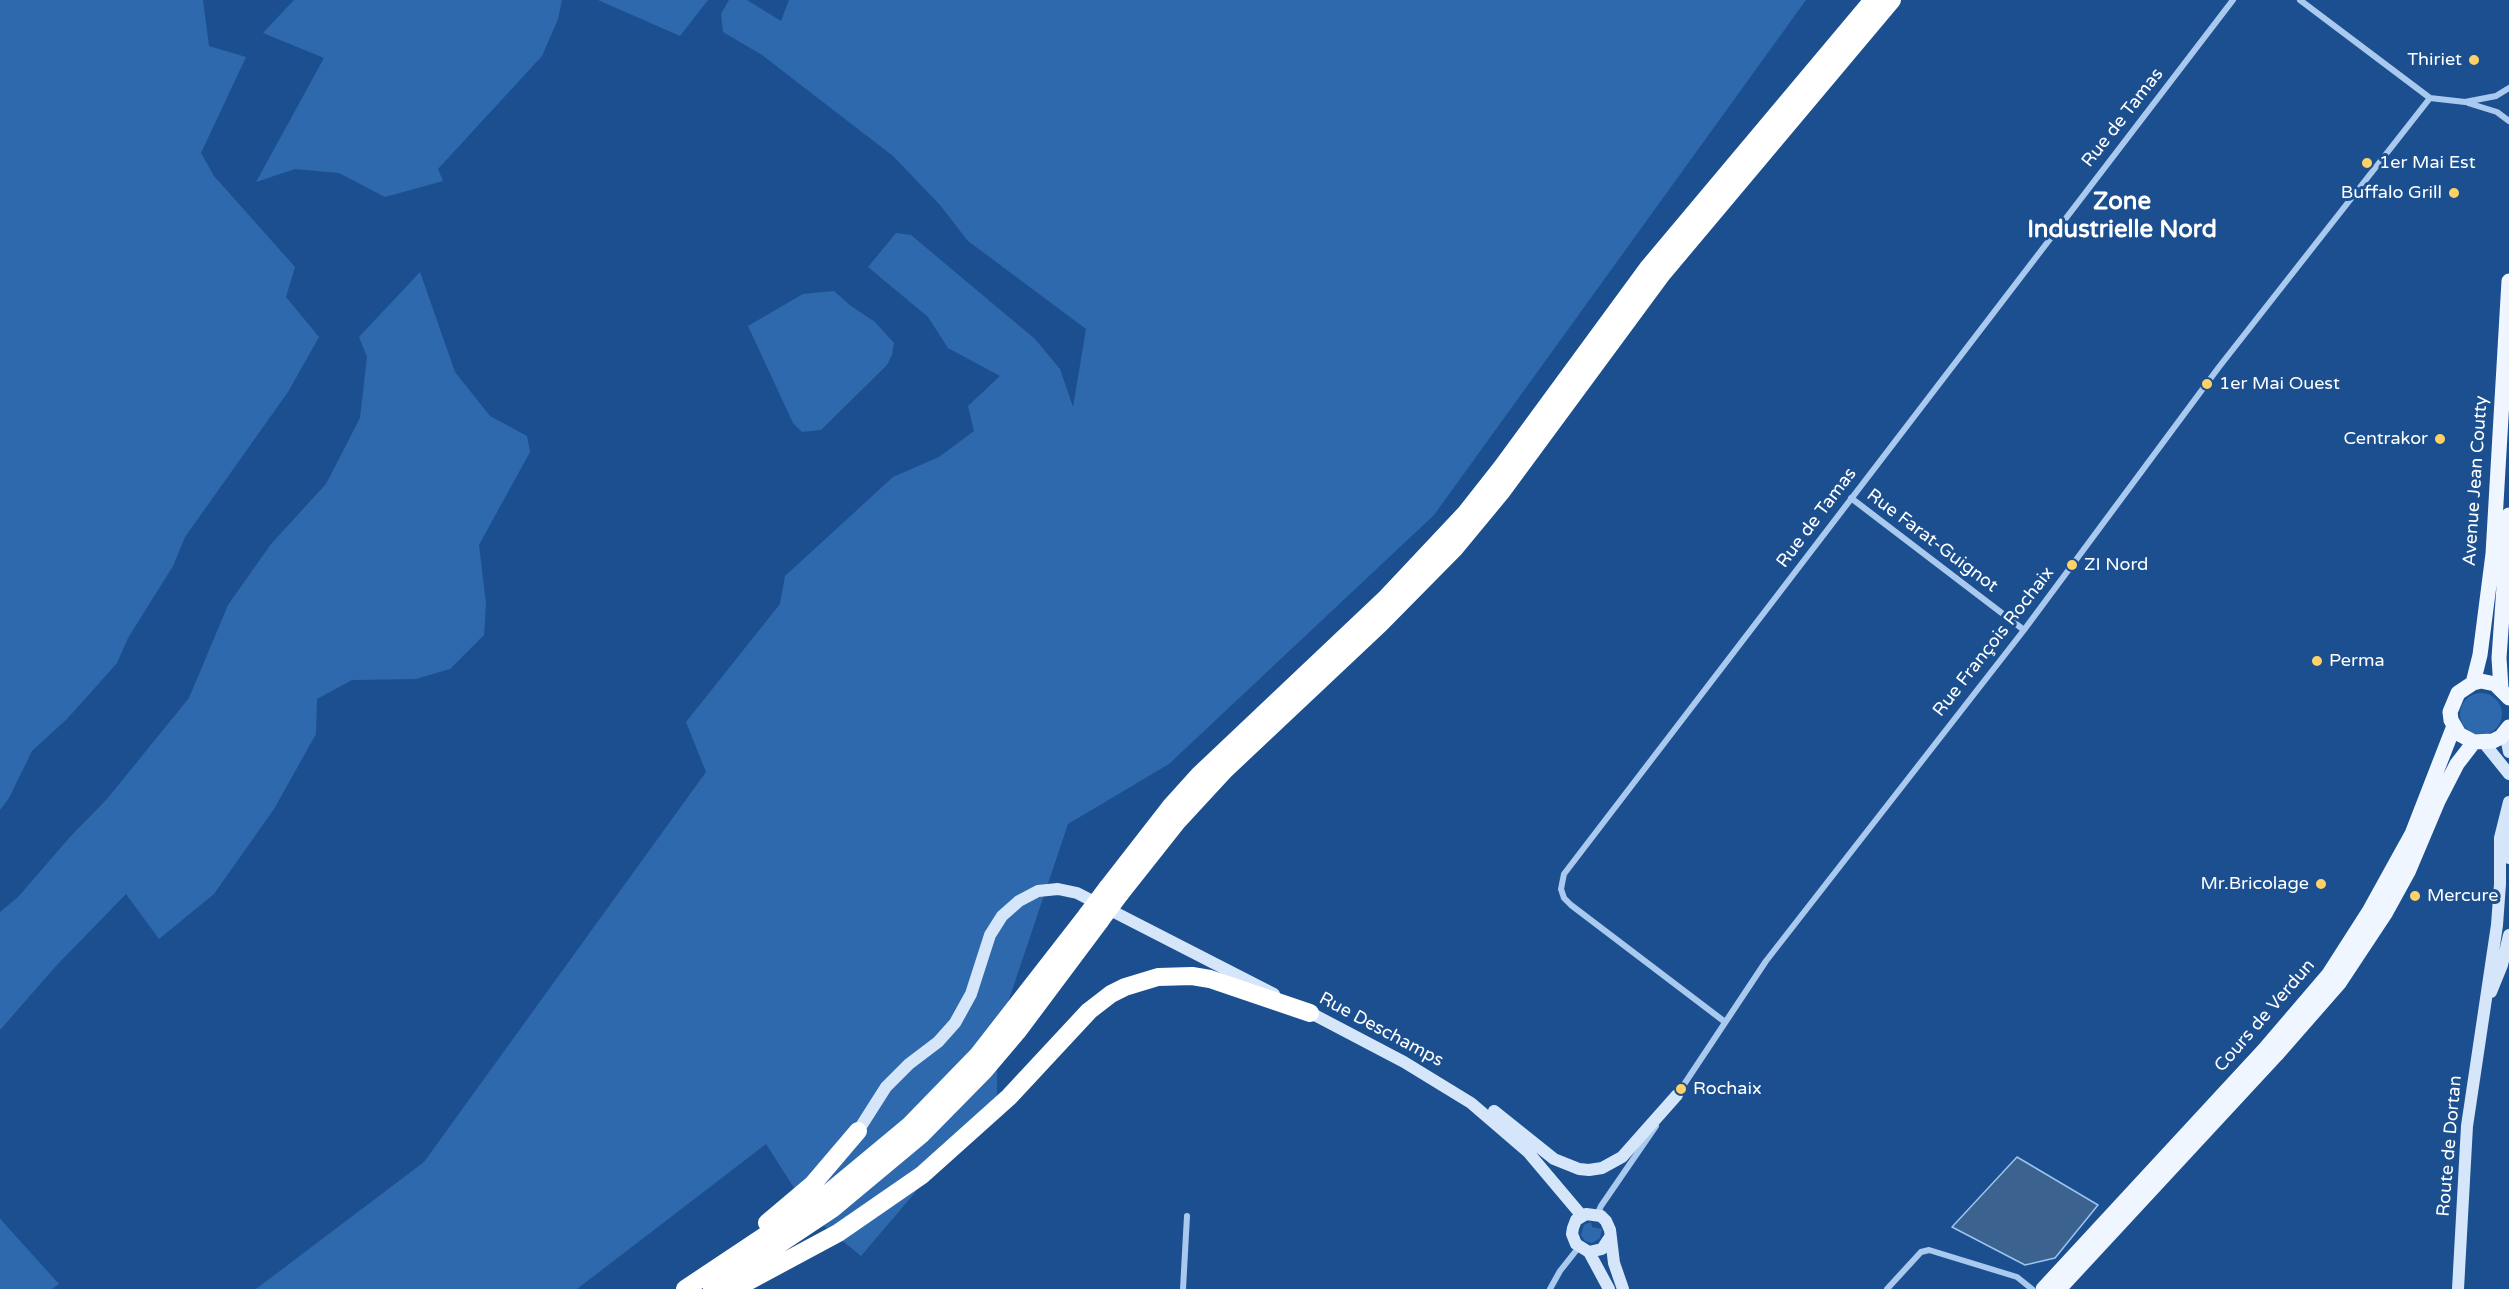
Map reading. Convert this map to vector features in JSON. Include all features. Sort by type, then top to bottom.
[{"type":"highway","points":[[712,1289],[832,1209],[922,1134],[991,1063],[1114,891],[1171,806],[1199,775],[1387,597],[1465,514],[1648,268],[1873,0]]},
{"type":"highway","points":[[1114,891],[1225,770],[1380,624],[1454,549],[1502,491],[1662,274],[1892,0]]},
{"type":"highway","points":[[685,1289],[826,1195],[909,1126],[992,1039],[1094,918]]},
{"type":"highway","points":[[734,1289],[838,1233],[922,1174],[1009,1097],[1089,1011],[1111,994],[1125,987],[1158,977],[1192,976],[1210,979],[1310,1013]]},
{"type":"highway","points":[[674,1289],[794,1202],[823,1174],[858,1131]]},
{"type":"main road","name":"Avenue Jean Coutty","points":[[2473,682],[2480,655],[2493,554],[2509,281]]},
{"type":"main road","name":"Avenue Jean Coutty","points":[[2505,693],[2499,658],[2509,515]]},
{"type":"main road","points":[[2473,682],[2488,682],[2505,693]]},
{"type":"main road","name":"Cours de Verdun","points":[[2043,1289],[2285,1026],[2344,953],[2412,834],[2454,726],[2450,712],[2454,699],[2461,689],[2473,682]]},
{"type":"main road","points":[[2454,726],[2459,734],[2479,743],[2509,774]]},
{"type":"main road","points":[[2479,743],[2493,741],[2507,729]]},
{"type":"main road","points":[[2507,729],[2509,752]]},
{"type":"main road","name":"Cours de Verdun","points":[[2059,1289],[2276,1055],[2339,983],[2380,921],[2408,872],[2438,801],[2457,764],[2479,743]]},
{"type":"main road","name":"Route de Dortan","points":[[2458,1289],[2467,1126],[2500,884],[2500,838],[2509,802]]},
{"type":"main road","name":"Route de Dortan","points":[[2504,819],[2509,858]]},
{"type":"main road","points":[[2500,884],[2506,901],[2503,938],[2505,951]]},
{"type":"main road","name":"Rue Deschamps","points":[[858,1131],[886,1088],[909,1064],[938,1042],[955,1023],[970,994],[990,935],[1002,916],[1019,901],[1038,891],[1058,889],[1077,893],[1131,919],[1444,1085],[1497,1124],[1528,1152],[1582,1216]]},
{"type":"main road","name":"Route de Dortan","points":[[2485,1006],[2509,935]]},
{"type":"main road","points":[[2287,1042],[2298,1021],[2343,967],[2346,957],[2344,953]]},
{"type":"main road","points":[[2276,1055],[2277,1045],[2285,1026]]},
{"type":"main road","points":[[1404,1062],[1492,1109],[1554,1159],[1579,1169],[1602,1168],[1622,1157],[1677,1095]]},
{"type":"main road","points":[[2208,1128],[2220,1108],[2236,1089],[2238,1078]]},
{"type":"main road","points":[[1609,1289],[1572,1234],[1576,1220],[1582,1216],[1593,1214],[1606,1221],[1614,1263],[1623,1289]]},
{"type":"main road","points":[[1584,1249],[1602,1249],[1610,1237]]},
{"type":"street","name":"Rue de Tamas","points":[[1725,1022],[1571,905],[1564,898],[1561,890],[1564,874],[2233,0]]},
{"type":"street","points":[[2301,0],[2430,98],[2465,102],[2497,112],[2509,121]]},
{"type":"street","points":[[2465,102],[2496,96],[2509,88]]},
{"type":"street","name":"Rue François Rochaix","points":[[1597,1215],[1766,961],[2024,630],[2219,367],[2430,98]]},
{"type":"street","name":"Rue Farat-Guignot","points":[[1851,498],[2024,630]]},
{"type":"street","points":[[1183,1289],[1187,1216]]},
{"type":"street","points":[[1550,1289],[1560,1271],[1584,1249]]},
{"type":"street","points":[[1887,1289],[1921,1252],[1929,1250],[2017,1276],[2031,1289]]},
{"type":"shaded area","points":[[0,0],[203,0],[209,46],[246,57],[201,153],[214,176],[295,267],[286,297],[319,337],[288,392],[185,537],[173,566],[128,638],[117,663],[67,719],[32,751],[9,798],[0,810]]},
{"type":"shaded area","points":[[294,0],[562,0],[558,19],[542,56],[438,169],[443,181],[385,197],[339,173],[295,169],[256,182],[324,58],[263,33]]},
{"type":"shaded area","points":[[598,0],[708,0],[680,36]]},
{"type":"shaded area","points":[[729,0],[747,0],[781,21],[789,0],[1806,0],[1434,515],[1169,764],[1068,824],[997,1035],[997,1096],[861,1256],[812,1216],[766,1144],[577,1289],[256,1289],[424,1162],[706,772],[686,722],[780,604],[785,576],[893,477],[939,457],[974,431],[968,406],[1000,376],[948,348],[928,317],[868,267],[896,233],[911,235],[1035,339],[1060,369],[1073,407],[1086,329],[968,241],[940,205],[893,156],[762,55],[723,32],[721,14]]},
{"type":"shaded area","points":[[420,272],[455,372],[490,416],[527,436],[530,452],[479,545],[486,604],[484,635],[450,669],[416,679],[352,680],[317,699],[316,734],[274,809],[214,894],[159,939],[126,894],[56,966],[0,1030],[0,912],[18,897],[70,837],[107,799],[189,698],[228,605],[271,544],[326,484],[360,418],[367,357],[359,337]]},
{"type":"shaded area","points":[[834,291],[875,322],[894,343],[892,355],[887,365],[821,430],[802,432],[793,423],[748,326],[803,294]]},
{"type":"shaded area","points":[[2481,693],[2489,694],[2496,699],[2501,706],[2501,722],[2496,729],[2489,734],[2481,735],[2473,734],[2466,729],[2461,722],[2460,714],[2461,706],[2466,699],[2473,694]]},
{"type":"shaded area","points":[[2017,1157],[2098,1205],[2055,1258],[2025,1265],[1952,1227]]},
{"type":"shaded area","points":[[0,1218],[59,1284],[52,1289],[0,1289]]},
{"type":"shaded area","points":[[1591,1222],[1592,1227],[1602,1229],[1600,1238],[1592,1243],[1585,1241],[1581,1235],[1584,1225]]},
{"type":"place","name":"Thiriet","points":[[2474,60]]},
{"type":"place","name":"1er Mai Est","points":[[2367,163]]},
{"type":"place","name":"Buffalo Grill","points":[[2454,193]]},
{"type":"place","name":"1er Mai Ouest","points":[[2207,384]]},
{"type":"place","name":"Centrakor","points":[[2440,439]]},
{"type":"place","name":"ZI Nord","points":[[2072,565]]},
{"type":"place","name":"Perma","points":[[2317,661]]},
{"type":"place","name":"Mr.Bricolage","points":[[2321,884]]},
{"type":"place","name":"Mercure","points":[[2415,896]]},
{"type":"place","name":"Rochaix","points":[[1681,1089]]},
{"type":"district","name":"Zone Industrielle Nord","points":[[2122,217]]}]
